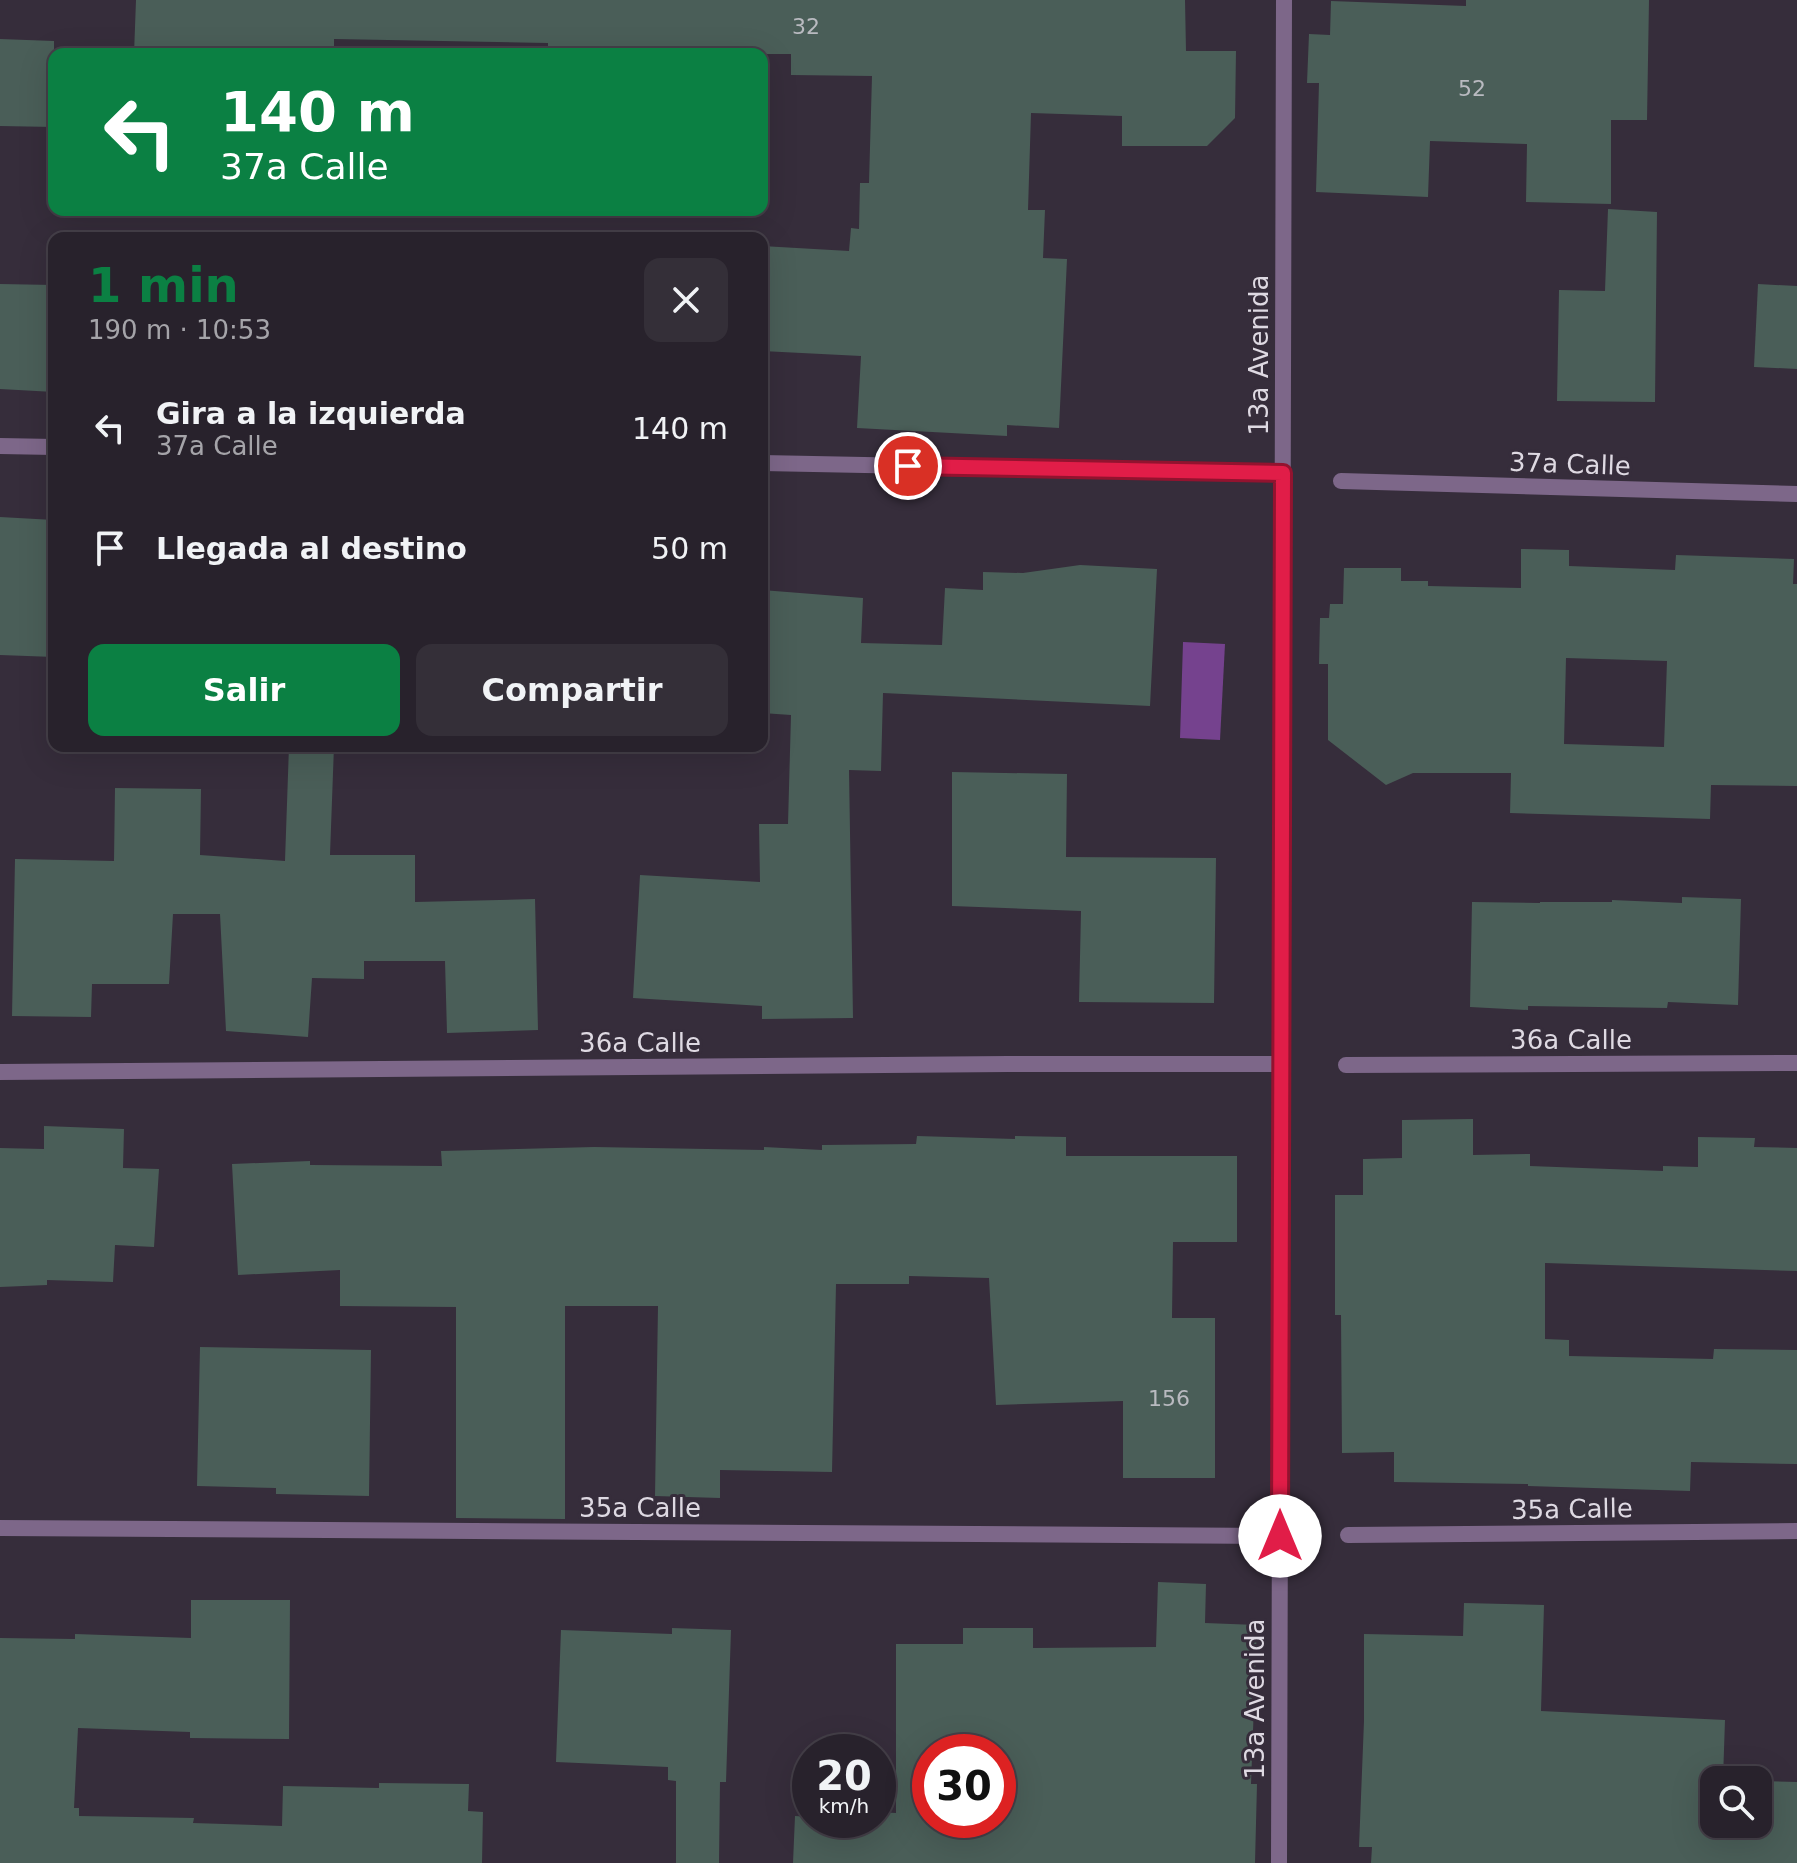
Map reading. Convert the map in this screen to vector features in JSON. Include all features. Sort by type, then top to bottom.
[{"type":"street","name":"13a Avenida","points":[[1279,1863],[1284,0]]},
{"type":"street","points":[[0,446],[48,447]]},
{"type":"street","points":[[768,463],[1283,473]]},
{"type":"street","name":"37a Calle","points":[[1341,481],[1797,494]]},
{"type":"street","name":"36a Calle","points":[[1346,1065],[1797,1063]]},
{"type":"street","name":"36a Calle","points":[[0,1072],[1281,1064]]},
{"type":"street","name":"35a Calle","points":[[0,1528],[1280,1536]]},
{"type":"street","name":"35a Calle","points":[[1348,1535],[1797,1531]]},
{"type":"shaded area","points":[[1183,642],[1225,644],[1220,740],[1180,738]]},
{"type":"building","points":[[136,0],[1185,0],[1186,51],[1236,51],[1235,118],[1207,146],[1122,146],[1122,116],[1031,113],[1028,210],[1045,210],[1043,258],[1067,259],[1059,428],[1007,425],[1007,436],[857,428],[861,356],[768,351],[768,246],[849,251],[851,228],[859,229],[860,183],[869,183],[872,76],[791,75],[791,54],[768,54],[768,48],[548,48],[548,43],[334,39],[334,48],[134,48]]},
{"type":"building","points":[[1466,0],[1649,0],[1647,120],[1611,120],[1611,204],[1526,202],[1527,144],[1430,141],[1428,197],[1316,192],[1319,83],[1307,83],[1309,34],[1330,35],[1331,1],[1466,6]]},
{"type":"building","points":[[0,39],[54,41],[54,48],[48,48],[48,127],[0,126]]},
{"type":"building","points":[[1608,209],[1657,212],[1655,402],[1557,401],[1559,290],[1605,291]]},
{"type":"building","points":[[0,284],[48,285],[48,392],[0,389]]},
{"type":"building","points":[[1758,284],[1797,286],[1797,369],[1754,367]]},
{"type":"building","points":[[0,517],[48,520],[48,657],[0,655]]},
{"type":"building","points":[[1521,549],[1569,550],[1569,566],[1675,570],[1676,555],[1794,559],[1793,584],[1797,584],[1797,786],[1711,785],[1710,819],[1510,813],[1511,773],[1413,773],[1386,785],[1328,740],[1328,664],[1319,664],[1320,618],[1329,618],[1330,604],[1343,604],[1344,568],[1401,568],[1401,581],[1428,581],[1428,586],[1521,588]],"holes":[[[1566,658],[1667,661],[1664,747],[1564,744]]]},
{"type":"building","points":[[1080,565],[1157,569],[1150,706],[883,693],[881,771],[849,770],[853,1018],[762,1019],[762,1006],[633,998],[640,875],[760,882],[759,824],[788,824],[791,715],[768,713],[768,590],[863,598],[861,643],[942,645],[945,588],[983,590],[983,572],[1023,573]]},
{"type":"building","points":[[289,752],[334,752],[330,855],[415,855],[415,902],[535,899],[538,1030],[447,1033],[445,961],[364,961],[364,979],[312,978],[308,1037],[226,1031],[220,914],[173,914],[169,984],[92,984],[91,1017],[12,1016],[15,859],[114,861],[115,788],[201,789],[200,855],[285,861]]},
{"type":"building","points":[[952,772],[1067,774],[1066,857],[1216,858],[1214,1003],[1079,1002],[1081,911],[952,906]]},
{"type":"building","points":[[1682,897],[1741,899],[1738,1005],[1668,1002],[1667,1008],[1528,1006],[1528,1010],[1470,1007],[1472,902],[1612,900],[1682,903]]},
{"type":"building","points":[[1473,1119],[1473,1155],[1530,1154],[1530,1166],[1663,1171],[1663,1166],[1698,1167],[1698,1137],[1755,1138],[1754,1147],[1797,1148],[1797,1271],[1545,1263],[1545,1339],[1569,1340],[1569,1356],[1713,1359],[1714,1349],[1797,1350],[1797,1464],[1691,1462],[1690,1491],[1394,1482],[1394,1452],[1342,1453],[1341,1315],[1335,1315],[1335,1195],[1363,1195],[1363,1159],[1402,1158],[1402,1120]]},
{"type":"building","points":[[44,1126],[124,1129],[123,1168],[159,1169],[154,1247],[115,1245],[113,1282],[47,1280],[47,1285],[0,1287],[0,1148],[44,1149]]},
{"type":"building","points":[[917,1136],[1066,1137],[1066,1156],[1237,1156],[1237,1242],[1173,1242],[1172,1318],[1215,1318],[1215,1478],[1123,1478],[1123,1401],[996,1405],[989,1278],[909,1276],[909,1284],[836,1284],[832,1472],[720,1470],[720,1498],[655,1496],[658,1306],[565,1306],[565,1519],[456,1518],[456,1307],[340,1306],[340,1270],[238,1275],[232,1164],[310,1161],[310,1165],[442,1166],[441,1151],[594,1147],[822,1150],[822,1145],[916,1144]]},
{"type":"building","points":[[200,1347],[371,1350],[369,1496],[276,1494],[276,1488],[197,1486]]},
{"type":"building","points":[[1158,1582],[1206,1584],[1205,1623],[1257,1625],[1251,1784],[1257,1784],[1255,1863],[793,1863],[794,1838],[896,1838],[896,1644],[963,1644],[963,1628],[1033,1628],[1033,1648],[1156,1647]]},
{"type":"building","points":[[191,1600],[290,1600],[289,1739],[190,1738],[190,1732],[78,1728],[74,1808],[79,1808],[79,1816],[194,1818],[193,1823],[282,1826],[283,1786],[379,1788],[379,1783],[469,1784],[468,1811],[483,1812],[482,1863],[0,1863],[0,1638],[75,1639],[75,1634],[191,1638]]},
{"type":"building","points":[[1464,1603],[1544,1605],[1541,1711],[1725,1720],[1723,1766],[1700,1766],[1700,1838],[1772,1838],[1772,1781],[1797,1782],[1797,1863],[1371,1863],[1372,1847],[1359,1847],[1364,1634],[1463,1636]]},
{"type":"building","points":[[672,1628],[731,1630],[726,1782],[720,1782],[719,1863],[676,1863],[676,1781],[668,1780],[668,1767],[556,1762],[561,1630],[672,1634]]},
{"type":"route","points":[[908,466],[1283,473],[1280,1536]]}]
